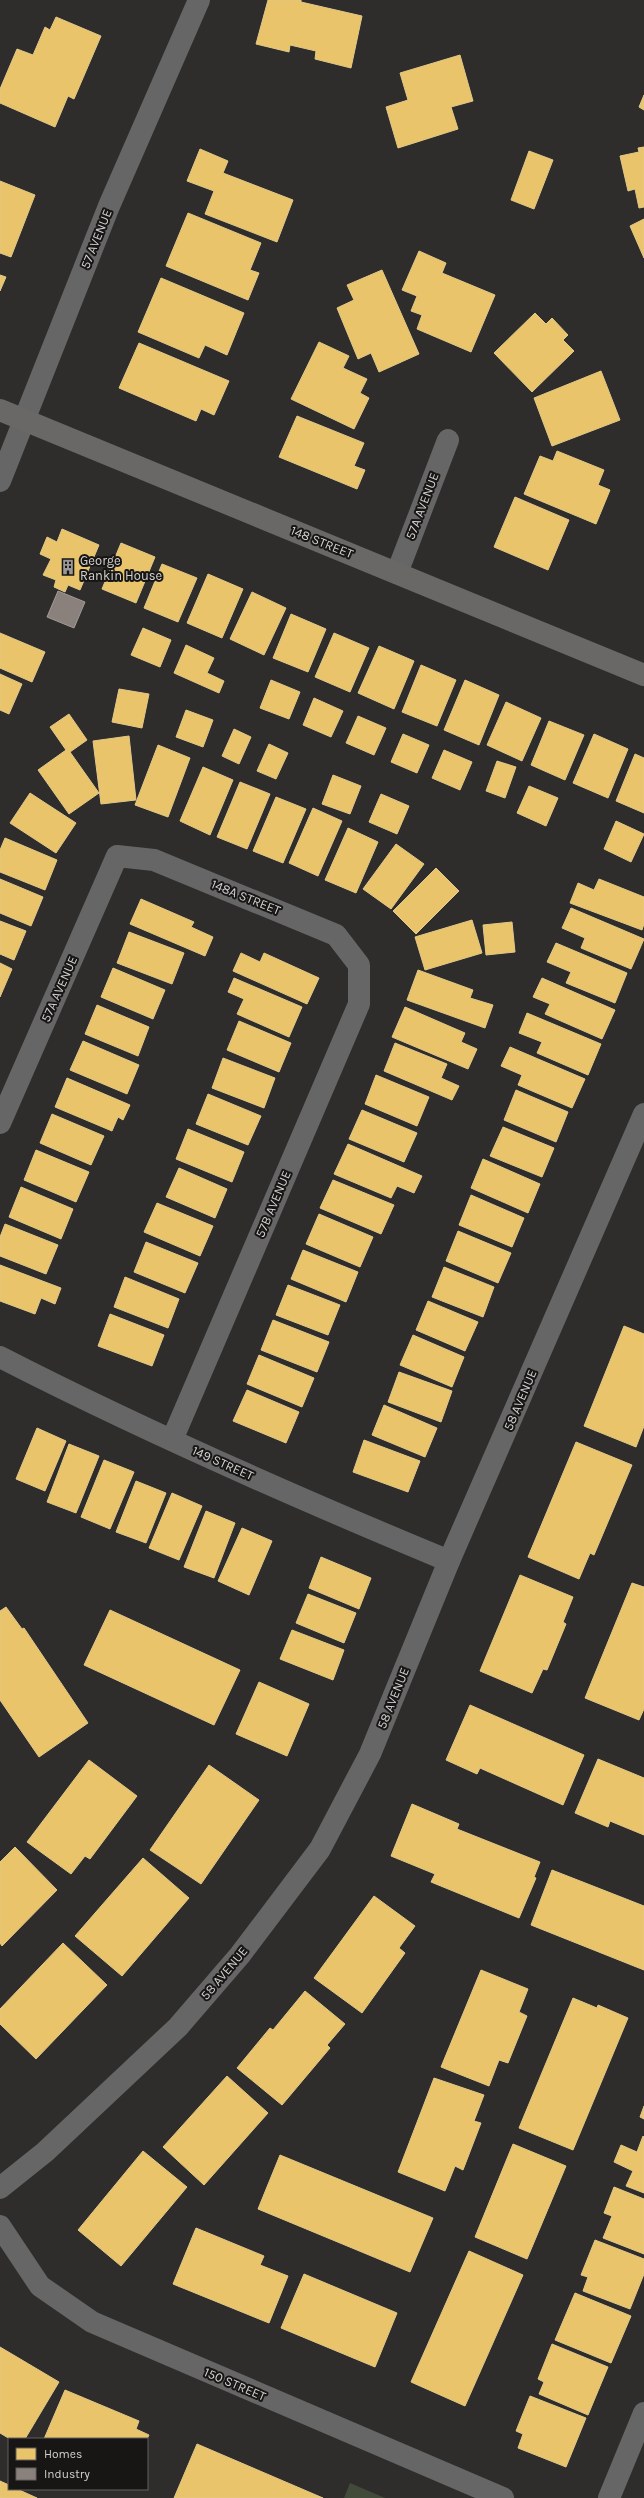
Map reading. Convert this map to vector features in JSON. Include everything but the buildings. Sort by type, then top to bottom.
[{"type":"main road","name":"148 STREET","points":[[0,410],[644,675]]},
{"type":"street","name":"57 AVENUE","points":[[0,481],[110,206],[199,0]]},
{"type":"street","name":"57A AVENUE","points":[[396,573],[448,440]]},
{"type":"street","name":"57A AVENUE","points":[[0,1123],[117,856]]},
{"type":"street","name":"148A STREET","points":[[117,856],[154,860],[336,935],[359,965]]},
{"type":"street","name":"57B AVENUE","points":[[172,1440],[359,1004],[359,965]]},
{"type":"street","name":"58 AVENUE","points":[[0,2188],[45,2152],[178,2027],[240,1955],[320,1849],[370,1754],[449,1561],[644,1114]]},
{"type":"street","name":"149 STREET","points":[[0,1358],[302,1500],[449,1561]]},
{"type":"street","name":"150 STREET","points":[[0,2226],[40,2286],[92,2322],[503,2498]]},
{"type":"street","points":[[608,2498],[644,2412]]},
{"type":"green space","points":[[350,2483],[385,2498],[344,2498]]},
{"type":"place","name":"George Rankin House","points":[[68,567]]}]
